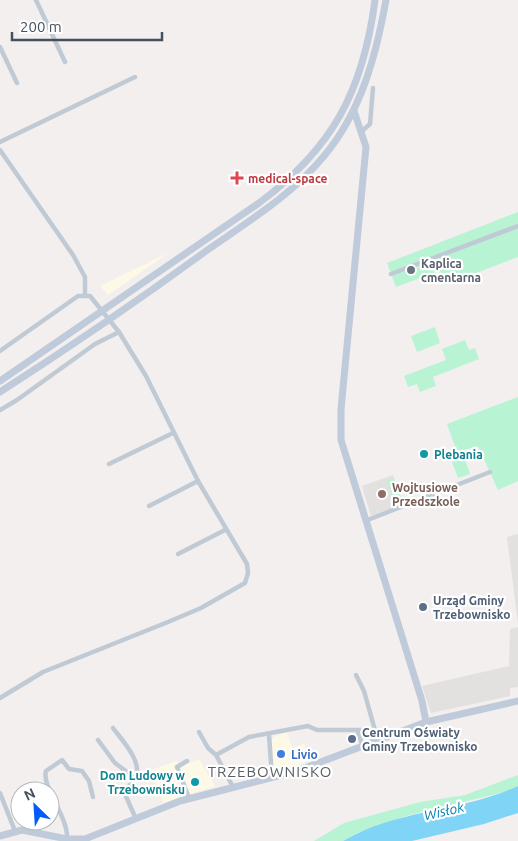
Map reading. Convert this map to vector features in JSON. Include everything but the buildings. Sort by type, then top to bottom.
[{"type":"street","points":[[36,0],[65,62]]},
{"type":"street","points":[[0,381],[277,189],[312,156],[343,111],[360,72],[370,36],[374,0]]},
{"type":"street","points":[[0,392],[109,319],[287,192],[325,156],[354,111],[372,63],[386,0]]},
{"type":"street","points":[[0,47],[17,83]]},
{"type":"street","points":[[0,142],[135,77]]},
{"type":"street","points":[[343,111],[344,118],[360,128],[370,124],[373,88]]},
{"type":"street","points":[[354,111],[366,142],[366,160],[340,433],[365,521],[422,701],[426,722]]},
{"type":"street","points":[[0,150],[73,255],[85,277],[85,294]]},
{"type":"street","points":[[391,274],[518,226]]},
{"type":"street","points":[[0,351],[78,296],[85,294],[90,296],[119,332],[146,376],[198,482],[246,564],[248,573],[245,582],[185,615],[43,672],[0,698]]},
{"type":"street","points":[[0,410],[17,400],[94,344],[119,332]]},
{"type":"street","points":[[109,464],[173,433]]},
{"type":"street","points":[[365,521],[490,472]]},
{"type":"street","points":[[149,506],[198,482]]},
{"type":"street","points":[[178,554],[225,530]]},
{"type":"street","points":[[356,675],[366,697],[378,741]]},
{"type":"street","points":[[28,831],[77,841],[92,837],[189,798],[272,778],[426,722],[518,701]]},
{"type":"street","points":[[216,755],[249,738],[308,726],[317,730],[358,732],[374,730]]},
{"type":"street","points":[[113,728],[134,760],[137,768],[135,778],[124,792],[136,819]]},
{"type":"street","points":[[199,732],[208,748],[216,755],[233,787]]},
{"type":"street","points":[[358,732],[364,746]]},
{"type":"street","points":[[269,735],[272,778]]},
{"type":"street","points":[[98,740],[115,763],[135,778]]},
{"type":"street","points":[[67,840],[60,809],[45,779],[46,771],[62,760],[69,769],[82,770],[89,781],[93,797]]},
{"type":"street","points":[[187,761],[177,766],[189,798]]},
{"type":"street","points":[[0,793],[10,818]]},
{"type":"street","points":[[0,836],[15,831]]},
{"type":"shaded area","points":[[170,252],[108,295],[100,286]]},
{"type":"shaded area","name":"Wojtusiowe Przedszkole","points":[[393,475],[402,501],[398,506],[371,516],[362,486]]},
{"type":"shaded area","points":[[518,534],[518,624],[507,537]]},
{"type":"shaded area","points":[[518,627],[518,687],[510,688],[510,696],[431,713],[422,686],[509,666],[510,629]]},
{"type":"shaded area","points":[[287,732],[292,748],[304,744],[310,761],[249,779],[247,771],[272,765],[271,741],[274,737]]},
{"type":"shaded area","points":[[199,759],[215,786],[163,803],[151,770],[177,761],[180,767]]},
{"type":"green space","points":[[518,212],[518,257],[445,285],[439,271],[396,287],[387,263]]},
{"type":"green space","points":[[435,327],[440,343],[417,352],[411,336]]},
{"type":"green space","points":[[465,340],[469,350],[475,348],[479,359],[433,377],[436,386],[420,392],[417,384],[408,387],[404,376],[446,360],[442,349]]},
{"type":"green space","points":[[518,397],[518,481],[498,490],[478,446],[457,452],[447,424]]},
{"type":"green space","points":[[464,457],[470,474],[458,478],[452,462]]},
{"type":"green space","points":[[394,478],[402,501],[395,507],[387,480]]},
{"type":"green space","points":[[518,775],[518,786],[505,792],[406,816],[357,833],[343,841],[314,841],[344,823],[420,802],[465,795]]},
{"type":"water","name":"Wisłok","points":[[518,786],[518,813],[484,824],[412,841],[343,841],[364,831],[407,816],[475,801],[497,795]]},
{"type":"place","name":"medical-space","points":[[237,178]]},
{"type":"place","name":"Kaplica cmentarna","points":[[411,270]]},
{"type":"place","name":"Plebania","points":[[424,454]]},
{"type":"place","name":"Wojtusiowe Przedszkole","points":[[382,494]]},
{"type":"place","name":"Urząd Gminy Trzebownisko","points":[[423,607]]},
{"type":"place","name":"Centrum Oświaty Gminy Trzebownisko","points":[[352,739]]},
{"type":"place","name":"Livio","points":[[281,754]]},
{"type":"place","name":"Dom Ludowy w Trzebownisku","points":[[195,782]]},
{"type":"district","name":"TRZEBOWNISKO","points":[[270,771]]}]
